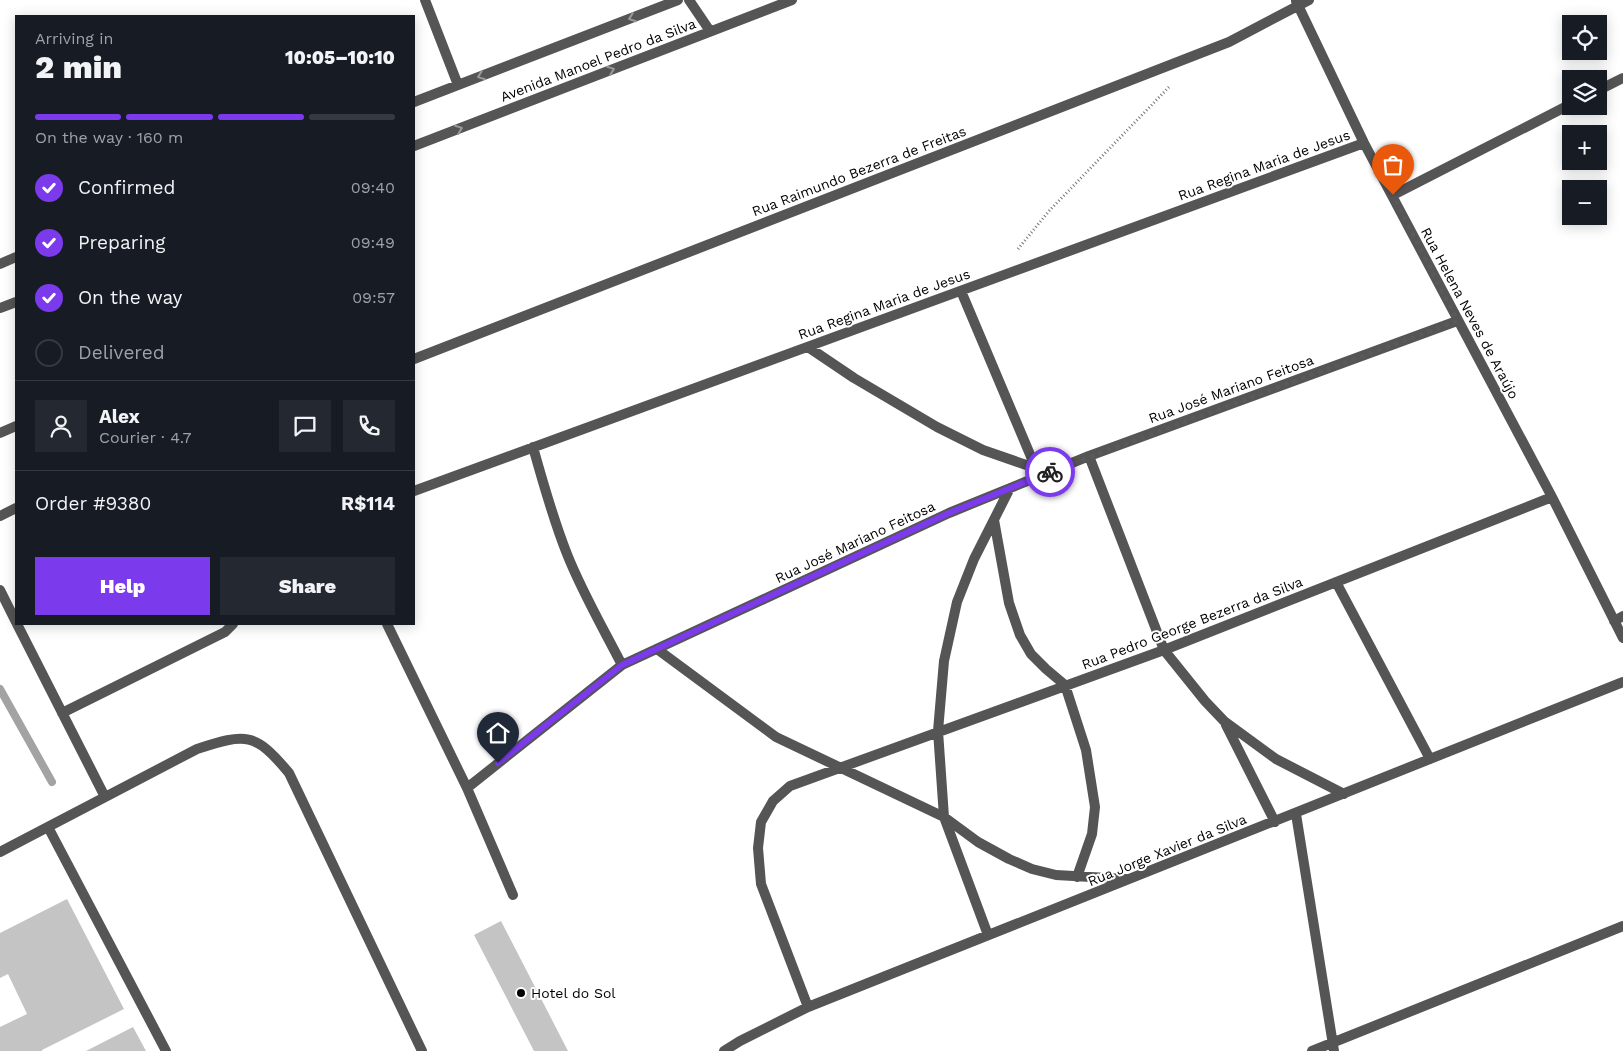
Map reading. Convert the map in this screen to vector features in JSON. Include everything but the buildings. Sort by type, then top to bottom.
[{"type":"street","points":[[425,0],[458,85]]},
{"type":"street","name":"Avenida Manoel Pedro da Silva","points":[[415,102],[678,0]]},
{"type":"street","points":[[689,0],[710,32]]},
{"type":"street","name":"Avenida Manoel Pedro da Silva","points":[[415,146],[792,0]]},
{"type":"street","name":"Rua Raimundo Bezerra de Freitas","points":[[415,359],[1229,42],[1297,3],[1310,0]]},
{"type":"street","name":"Rua Helena Neves de Araújo","points":[[1297,3],[1364,143],[1393,195],[1457,321],[1618,618],[1623,638]]},
{"type":"street","points":[[1607,86],[1623,78]]},
{"type":"street","points":[[1393,195],[1562,109]]},
{"type":"street","name":"Rua Regina Maria de Jesus","points":[[415,491],[1364,143]]},
{"type":"street","points":[[0,264],[15,257]]},
{"type":"street","points":[[961,291],[1037,472]]},
{"type":"street","points":[[0,308],[15,302]]},
{"type":"street","name":"Rua José Mariano Feitosa","points":[[467,788],[622,665],[949,513],[1010,488],[1037,472],[1089,456],[1457,321]]},
{"type":"street","points":[[808,347],[854,378],[937,427],[984,450],[1037,472]]},
{"type":"street","points":[[0,433],[15,426]]},
{"type":"street","points":[[533,447],[567,554],[586,597],[622,665]]},
{"type":"street","points":[[1089,456],[1164,650],[1205,701],[1224,721],[1276,759],[1344,794]]},
{"type":"street","points":[[988,935],[944,817],[938,731],[944,661],[957,602],[974,559],[1010,488]]},
{"type":"street","name":"Rua Pedro George Bezerra da Silva","points":[[808,1007],[761,884],[758,848],[760,822],[772,801],[790,786],[1164,650],[1552,497]]},
{"type":"street","points":[[0,516],[15,508]]},
{"type":"street","points":[[994,520],[1009,603],[1020,635],[1031,654],[1066,685],[1086,750],[1095,807],[1092,834],[1077,877]]},
{"type":"street","points":[[1336,582],[1430,759]]},
{"type":"street","points":[[0,590],[12,603]]},
{"type":"street","points":[[18,625],[105,797]]},
{"type":"street","points":[[62,713],[225,632],[232,625]]},
{"type":"street","points":[[387,625],[467,788],[513,895]]},
{"type":"street","points":[[657,649],[776,736],[944,817],[978,842],[1009,860],[1032,869],[1077,877],[1131,879]]},
{"type":"street","name":"Rua Jorge Xavier da Silva","points":[[724,1051],[808,1007],[1623,682]]},
{"type":"street","points":[[1224,721],[1274,822]]},
{"type":"street","points":[[0,852],[197,749],[228,739],[256,740],[272,752],[289,773],[422,1051]]},
{"type":"street","points":[[1296,814],[1334,1047]]},
{"type":"street","points":[[48,826],[166,1051]]},
{"type":"street","points":[[1312,1051],[1334,1047],[1623,926]]},
{"type":"path","points":[[994,279],[1049,211],[1175,81]]},
{"type":"waterway","points":[[0,689],[52,782]]},
{"type":"way so far","points":[[1050,472],[1457,321],[1393,195]]},
{"type":"place","name":"Hotel do Sol","points":[[521,993]]},
{"type":"route","points":[[498,763],[622,665],[949,513],[1050,472]]}]
